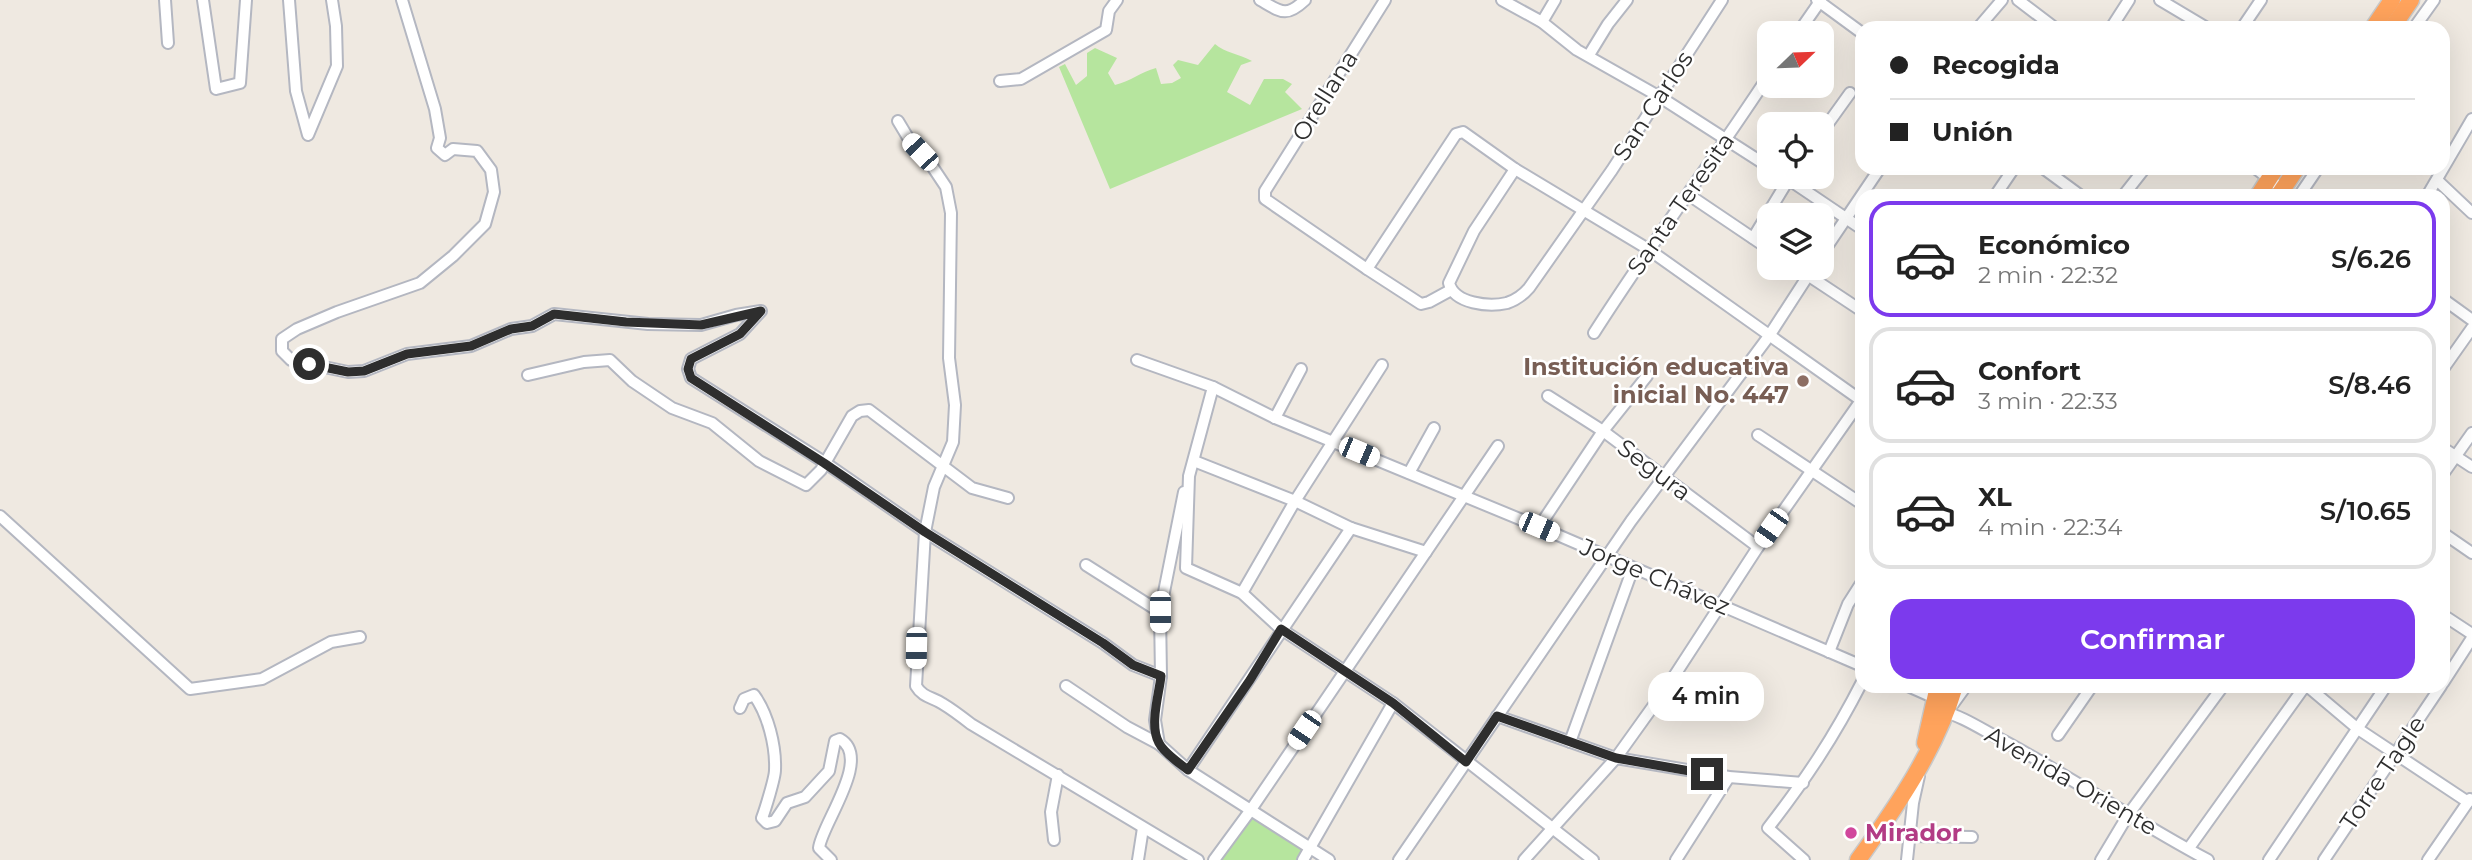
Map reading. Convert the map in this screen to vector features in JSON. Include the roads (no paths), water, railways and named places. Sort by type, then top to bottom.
[{"type":"highway","points":[[2378,21],[2392,0]]},
{"type":"highway","points":[[2397,21],[2411,0]]},
{"type":"highway","points":[[1858,860],[1896,808],[1922,763],[1938,701]]},
{"type":"street","points":[[165,0],[168,43]]},
{"type":"street","points":[[203,0],[216,89],[240,83],[246,0]]},
{"type":"street","points":[[289,0],[296,91],[308,135],[337,66],[336,26],[331,0]]},
{"type":"street","points":[[402,0],[435,109],[440,138],[437,148],[445,155],[453,149],[477,151],[491,170],[494,192],[485,224],[453,256],[420,283],[367,301],[298,329],[282,339],[282,351],[292,360],[348,372],[364,371],[407,354],[471,346],[511,329],[532,326],[554,314],[626,322],[701,325],[761,311],[740,334],[691,359],[688,374],[699,385],[824,463],[925,532],[1094,637],[1133,665],[1161,676]]},
{"type":"street","points":[[1000,81],[1021,79],[1106,30],[1109,11],[1117,0]]},
{"type":"street","points":[[1260,0],[1282,12],[1292,12],[1305,0]]},
{"type":"street","name":"Orellana","points":[[1367,269],[1265,199],[1265,191],[1385,0]]},
{"type":"street","points":[[1502,0],[1542,22],[1565,42],[1660,97],[1757,160]]},
{"type":"street","points":[[1542,22],[1555,0]]},
{"type":"street","points":[[1589,55],[1627,0]]},
{"type":"street","name":"San Carlos","points":[[1451,290],[1456,296],[1486,305],[1507,303],[1521,297],[1660,97],[1723,0]]},
{"type":"street","points":[[1984,21],[2001,0]]},
{"type":"street","points":[[2018,0],[2046,21]]},
{"type":"street","points":[[2116,21],[2129,0]]},
{"type":"street","points":[[2160,0],[2195,21]]},
{"type":"street","points":[[2247,21],[2261,0]]},
{"type":"street","points":[[2419,21],[2434,0]]},
{"type":"street","points":[[1806,21],[1820,1],[1855,28]]},
{"type":"street","name":"Santa Teresita","points":[[1594,333],[1648,248],[1689,195],[1757,93]]},
{"type":"street","points":[[1834,115],[1850,93]]},
{"type":"street","points":[[2450,155],[2472,118]]},
{"type":"street","points":[[898,121],[946,187],[951,213],[949,358],[955,405],[953,442],[934,487],[925,532],[916,686],[920,693],[928,698],[940,702],[971,724],[1198,860]]},
{"type":"street","points":[[1515,169],[1474,231],[1449,283],[1451,290],[1421,304],[1414,302],[1367,269],[1456,134],[1462,132],[1582,211],[1648,248],[1855,395]]},
{"type":"street","points":[[2052,175],[2072,189]]},
{"type":"street","points":[[2128,189],[2140,175]]},
{"type":"street","points":[[2441,175],[2472,213]]},
{"type":"street","points":[[1753,239],[1781,189]]},
{"type":"street","points":[[1805,189],[1855,224]]},
{"type":"street","points":[[1689,195],[1757,242]]},
{"type":"street","points":[[1834,236],[1855,205]]},
{"type":"street","points":[[1399,860],[1631,521],[1769,336],[1804,280]]},
{"type":"street","points":[[1822,280],[1855,306]]},
{"type":"street","points":[[2450,304],[2472,320]]},
{"type":"street","points":[[2450,359],[2472,328]]},
{"type":"street","points":[[528,375],[584,362],[610,360],[632,381],[672,408],[712,423],[759,461],[806,485],[824,463],[852,416],[869,410],[972,488],[1008,499]]},
{"type":"street","name":"Jorge Chávez","points":[[1137,360],[1213,387],[1275,418],[1539,527],[1855,663]]},
{"type":"street","points":[[1242,593],[1295,501],[1382,365]]},
{"type":"street","points":[[1275,418],[1301,369]]},
{"type":"street","points":[[1539,527],[1603,431],[1647,376]]},
{"type":"street","points":[[1159,744],[1155,720],[1161,676],[1160,612],[1180,508],[1213,387]]},
{"type":"street","name":"Segura","points":[[1548,396],[1603,431],[1758,547]]},
{"type":"street","points":[[1524,860],[1616,758],[1669,684],[1758,547],[1855,410]]},
{"type":"street","points":[[1409,473],[1434,428]]},
{"type":"street","points":[[2450,464],[2472,433]]},
{"type":"street","points":[[1758,435],[1855,500]]},
{"type":"street","points":[[1214,860],[1498,446]]},
{"type":"street","points":[[2450,453],[2472,467]]},
{"type":"street","points":[[1194,461],[1295,501],[1351,528],[1426,552]]},
{"type":"street","points":[[1189,476],[1186,568],[1242,593],[1281,629],[1393,703],[1593,860]]},
{"type":"street","points":[[0,516],[190,689],[262,679],[331,642],[360,637]]},
{"type":"street","points":[[1188,770],[1351,528]]},
{"type":"street","points":[[2450,538],[2472,553]]},
{"type":"street","points":[[1086,565],[1160,612]]},
{"type":"street","points":[[1570,742],[1633,568]]},
{"type":"street","points":[[1829,652],[1855,593]]},
{"type":"street","points":[[2450,620],[2472,636]]},
{"type":"street","name":"Torre Tagle","points":[[2450,671],[2472,636]]},
{"type":"street","points":[[1066,686],[1127,727],[1159,744],[1188,770],[1329,860]]},
{"type":"street","points":[[1804,860],[1768,828],[1836,733],[1856,693]]},
{"type":"street","points":[[2057,735],[2087,693]]},
{"type":"street","points":[[2101,860],[2128,815],[2218,693]]},
{"type":"street","points":[[2197,856],[2302,693]]},
{"type":"street","points":[[2314,693],[2396,756],[2470,799],[2428,860]]},
{"type":"street","points":[[2269,860],[2381,693]]},
{"type":"street","name":"Torre Tagle","points":[[2324,860],[2436,693]]},
{"type":"street","points":[[740,708],[744,699],[754,695],[762,707],[772,746],[775,772],[762,818],[767,824],[775,821],[788,803],[805,797],[811,791],[829,771],[835,741],[839,739],[845,742],[849,752],[844,792],[820,838],[819,848],[831,860]]},
{"type":"street","name":"Avenida Oriente","points":[[1938,701],[2197,856]]},
{"type":"street","points":[[1303,860],[1393,703]]},
{"type":"street","points":[[1497,716],[1616,758],[1729,778],[1802,783]]},
{"type":"street","points":[[1907,860],[1922,763]]},
{"type":"street","points":[[1054,840],[1051,812],[1058,775]]},
{"type":"street","points":[[1676,860],[1729,778]]},
{"type":"street","points":[[1139,860],[1143,828]]},
{"type":"street","points":[[1909,836],[1972,837]]},
{"type":"place","name":"Institución educativa inicial No. 447","points":[[1803,381]]},
{"type":"place","name":"Mirador","points":[[1851,833]]}]
